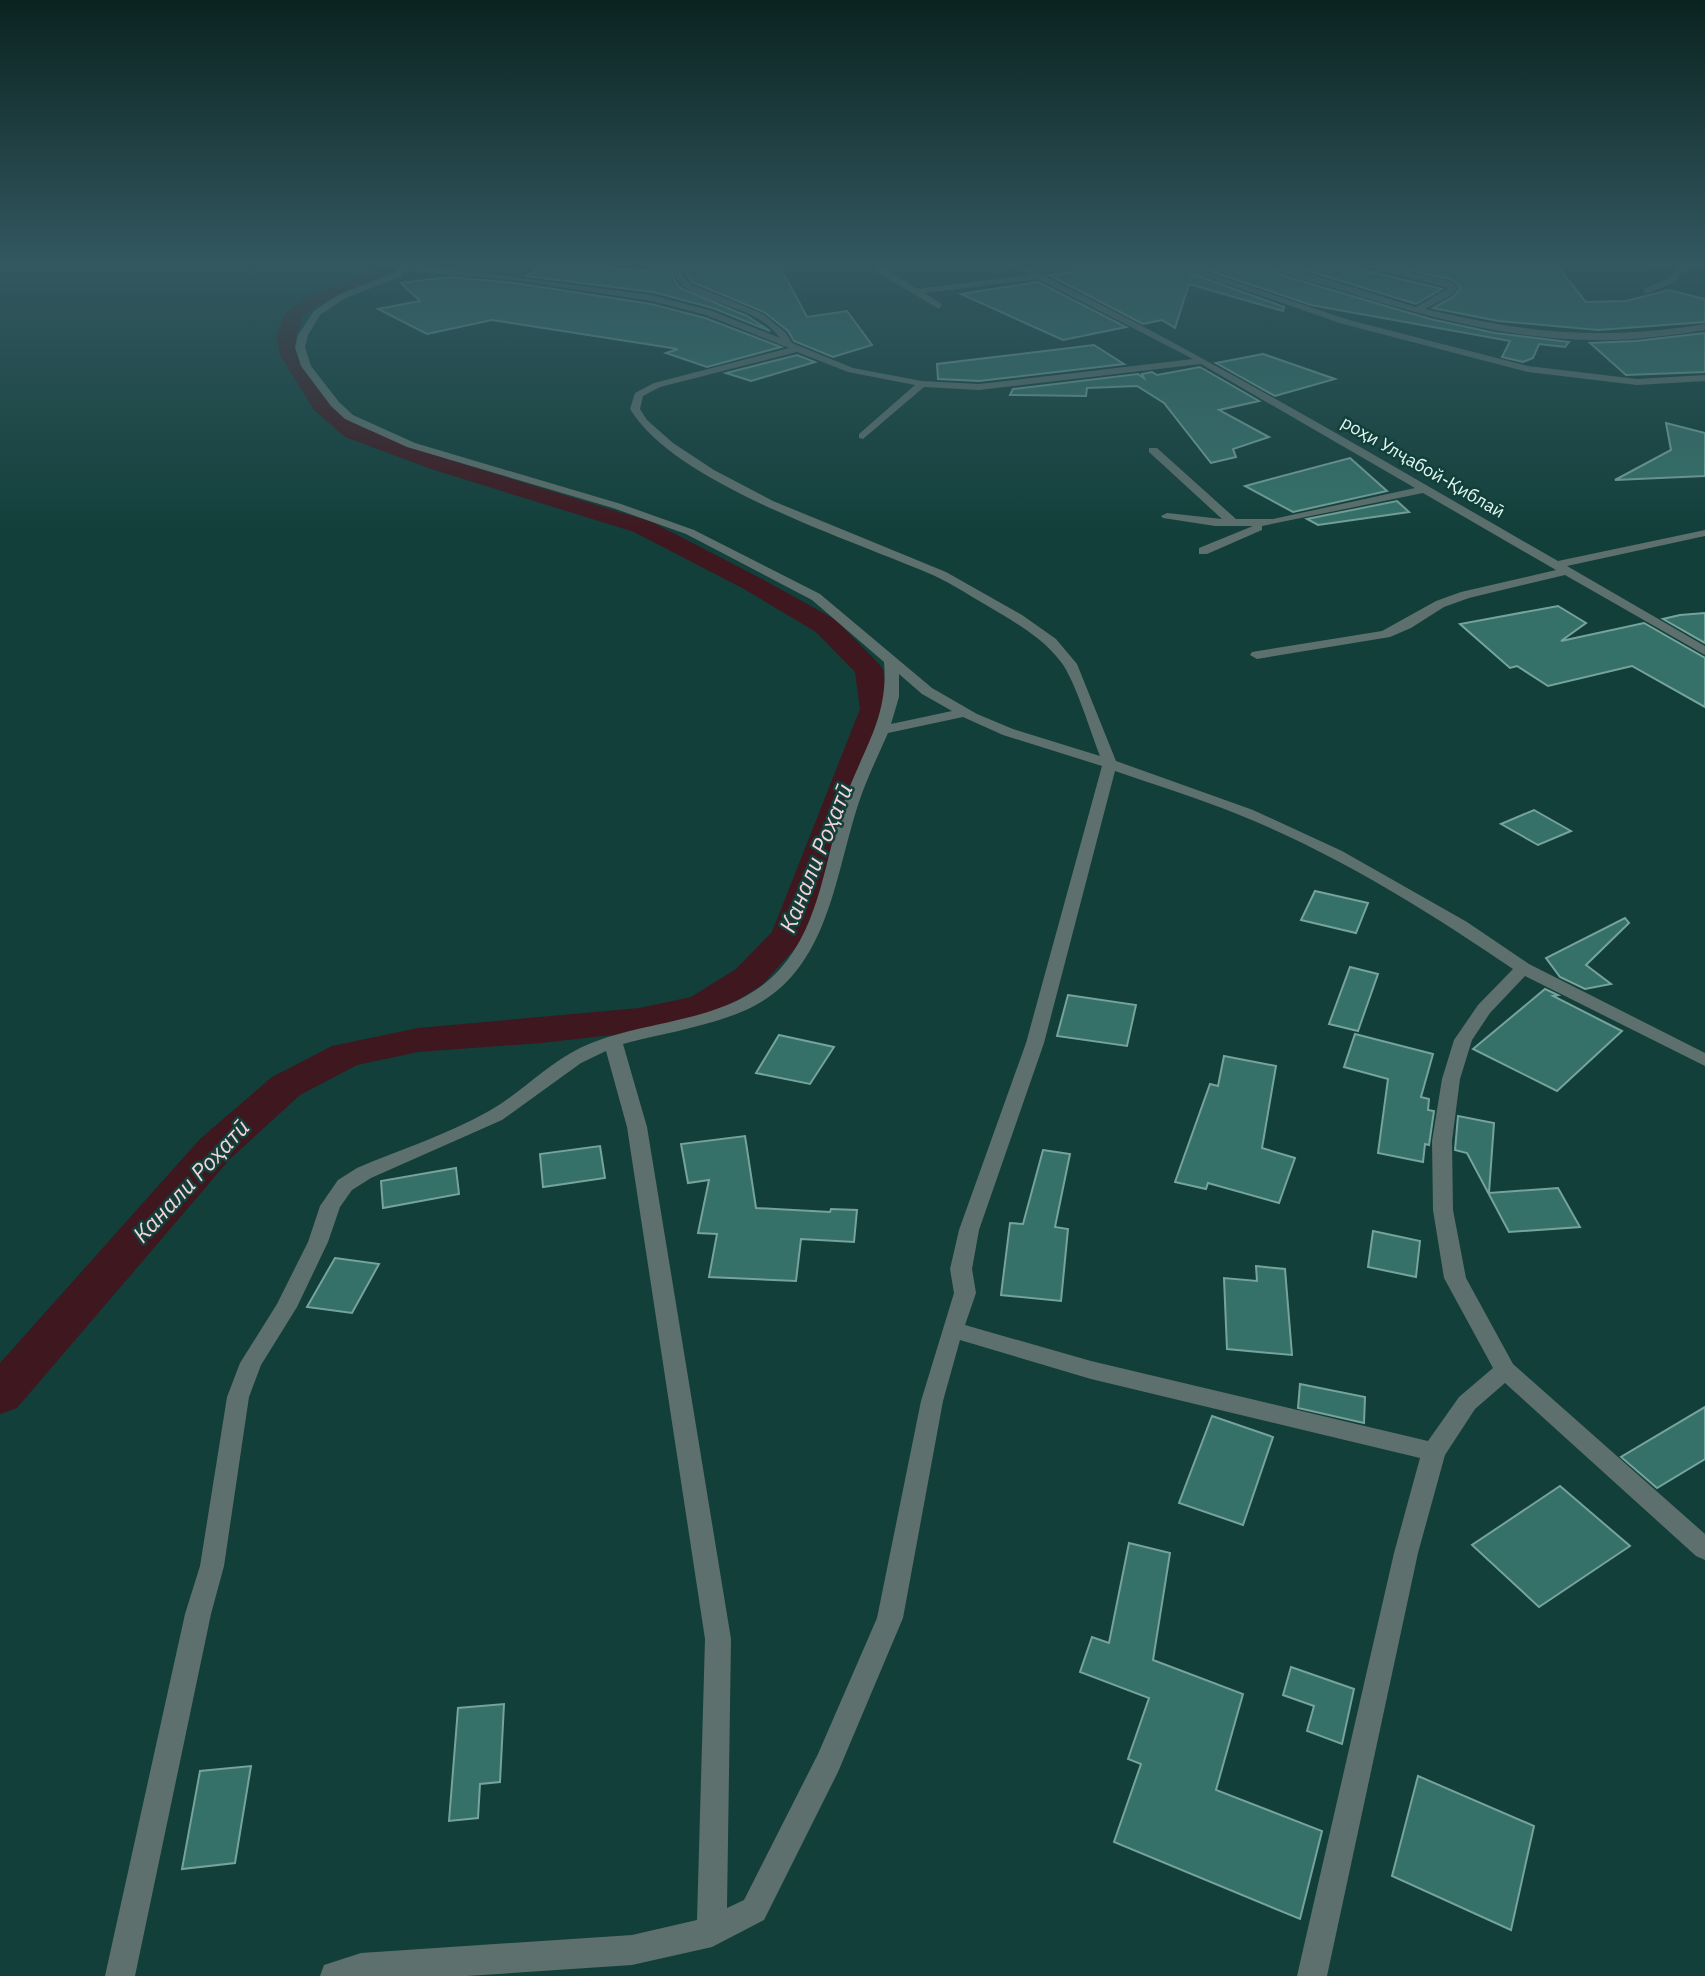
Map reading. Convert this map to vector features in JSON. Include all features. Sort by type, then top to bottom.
[{"type":"street","points":[[302,353],[306,366],[335,404],[349,417],[411,445],[617,506],[690,532],[816,597],[941,701],[964,713],[1008,732],[1110,764],[1248,813],[1336,855],[1439,913],[1523,968],[1705,1060]]},
{"type":"street","points":[[335,1976],[361,1968],[632,1950],[712,1932],[754,1910],[828,1763],[890,1618],[932,1401],[965,1293],[961,1269],[969,1230],[1035,1043],[1110,764],[1070,664],[1051,642],[1018,618],[942,575],[769,503],[710,472],[669,445],[643,422],[635,409],[638,395],[657,385],[770,353]]},
{"type":"street","points":[[808,353],[852,370],[922,384],[979,387],[1203,362]]},
{"type":"street","name":"роҳи Улҷабой-Қиблаӣ","points":[[1187,353],[1705,651]]},
{"type":"street","points":[[1467,353],[1528,369],[1637,382],[1705,378]]},
{"type":"street","points":[[863,436],[922,384]]},
{"type":"street","points":[[1153,450],[1233,523]]},
{"type":"street","points":[[1203,551],[1273,522],[1425,489]]},
{"type":"street","points":[[1167,516],[1233,523],[1273,522]]},
{"type":"street","points":[[1257,655],[1385,634],[1406,625],[1440,604],[1465,595],[1705,533]]},
{"type":"street","points":[[120,1976],[198,1614],[212,1566],[238,1397],[251,1363],[286,1307],[318,1242],[330,1206],[345,1185],[364,1172],[499,1114],[554,1072],[587,1052],[613,1042],[721,1015],[746,1004],[785,974],[801,954],[814,927],[852,801],[891,702],[891,660]]},
{"type":"street","points":[[880,730],[964,713]]},
{"type":"street","points":[[1523,968],[1484,1009],[1463,1040],[1451,1079],[1442,1141],[1443,1210],[1455,1278],[1505,1370],[1705,1549]]},
{"type":"street","points":[[613,1042],[637,1127],[718,1639],[712,1932]]},
{"type":"street","points":[[952,1330],[1005,1342],[1031,1353],[1093,1370],[1434,1452]]},
{"type":"street","points":[[1312,1976],[1406,1553],[1434,1452],[1467,1403],[1505,1370]]},
{"type":"building","points":[[667,353],[758,353],[707,367]]},
{"type":"building","points":[[824,353],[845,353],[833,357]]},
{"type":"building","points":[[1026,353],[1107,353],[1124,364],[979,381],[938,379],[937,364]]},
{"type":"building","points":[[1504,353],[1535,353],[1533,358],[1523,362],[1502,357]]},
{"type":"building","points":[[1601,353],[1705,353],[1705,372],[1626,375]]},
{"type":"building","points":[[1263,354],[1335,379],[1275,396],[1216,363]]},
{"type":"building","points":[[797,355],[815,362],[751,381],[726,373]]},
{"type":"building","points":[[1200,367],[1259,401],[1219,410],[1269,437],[1233,449],[1236,457],[1211,463],[1164,403],[1137,386],[1087,388],[1086,396],[1010,395],[1013,389],[1138,374],[1144,378],[1142,374],[1152,372],[1157,375]]},
{"type":"building","points":[[1666,423],[1705,433],[1705,476],[1615,480],[1671,450]]},
{"type":"building","points":[[1350,458],[1387,491],[1293,512],[1245,486]]},
{"type":"building","points":[[1397,501],[1409,512],[1318,525],[1307,519]]},
{"type":"building","points":[[1558,606],[1586,623],[1561,641],[1644,623],[1705,658],[1705,707],[1632,666],[1548,686],[1517,666],[1510,668],[1460,624]]},
{"type":"building","points":[[1705,613],[1705,643],[1663,619],[1680,615]]},
{"type":"building","points":[[1534,810],[1571,831],[1538,845],[1501,824]]},
{"type":"building","points":[[1315,891],[1368,903],[1356,933],[1301,920]]},
{"type":"building","points":[[1625,918],[1629,923],[1586,965],[1611,984],[1585,989],[1560,977],[1546,958]]},
{"type":"building","points":[[1350,967],[1378,974],[1358,1031],[1329,1024]]},
{"type":"building","points":[[1545,989],[1558,995],[1553,996],[1622,1031],[1557,1091],[1473,1049]]},
{"type":"building","points":[[1068,995],[1136,1005],[1127,1046],[1057,1036]]},
{"type":"building","points":[[1355,1034],[1433,1054],[1421,1097],[1429,1099],[1428,1110],[1434,1111],[1429,1145],[1425,1144],[1423,1162],[1378,1153],[1388,1079],[1344,1067]]},
{"type":"building","points":[[779,1035],[834,1047],[810,1084],[756,1073]]},
{"type":"building","points":[[1224,1056],[1276,1066],[1262,1148],[1295,1158],[1279,1203],[1208,1183],[1206,1189],[1175,1182],[1210,1084],[1218,1086]]},
{"type":"building","points":[[1458,1116],[1494,1123],[1489,1193],[1558,1188],[1580,1227],[1509,1232],[1467,1153],[1455,1150]]},
{"type":"building","points":[[745,1136],[756,1208],[830,1212],[831,1209],[857,1210],[854,1242],[801,1239],[796,1281],[709,1277],[717,1234],[698,1233],[709,1180],[688,1183],[681,1144]]},
{"type":"building","points":[[600,1146],[605,1178],[543,1187],[540,1154]]},
{"type":"building","points":[[1043,1150],[1070,1154],[1055,1227],[1068,1229],[1061,1301],[1001,1295],[1010,1223],[1023,1224]]},
{"type":"building","points":[[456,1168],[459,1194],[383,1208],[381,1181]]},
{"type":"building","points":[[1373,1231],[1420,1241],[1416,1277],[1368,1267]]},
{"type":"building","points":[[335,1258],[379,1264],[352,1313],[307,1307]]},
{"type":"building","points":[[1256,1266],[1285,1269],[1292,1355],[1227,1349],[1224,1278],[1257,1281]]},
{"type":"building","points":[[1300,1384],[1365,1397],[1364,1423],[1298,1408]]},
{"type":"building","points":[[1705,1407],[1705,1459],[1657,1488],[1621,1457]]},
{"type":"building","points":[[1212,1416],[1273,1437],[1243,1525],[1179,1503]]},
{"type":"building","points":[[1560,1486],[1630,1546],[1539,1607],[1472,1545]]},
{"type":"building","points":[[1129,1543],[1170,1553],[1153,1660],[1243,1694],[1216,1790],[1322,1831],[1300,1919],[1114,1842],[1141,1764],[1128,1759],[1149,1698],[1080,1672],[1092,1637],[1109,1643]]},
{"type":"building","points":[[1291,1667],[1354,1689],[1342,1744],[1307,1731],[1314,1706],[1283,1695]]},
{"type":"building","points":[[504,1704],[500,1782],[480,1784],[478,1818],[449,1821],[458,1708]]},
{"type":"building","points":[[251,1766],[235,1863],[182,1869],[200,1771]]},
{"type":"building","points":[[1418,1776],[1534,1826],[1511,1930],[1392,1876]]},
{"type":"waterway","name":"Канали Роҳатӣ","points":[[0,1395],[215,1149],[286,1086],[346,1055],[418,1040],[541,1031],[639,1020],[703,1006],[749,977],[788,936],[875,709],[869,670],[826,626],[753,584],[643,527],[439,464],[353,432],[321,406],[290,353]]}]
